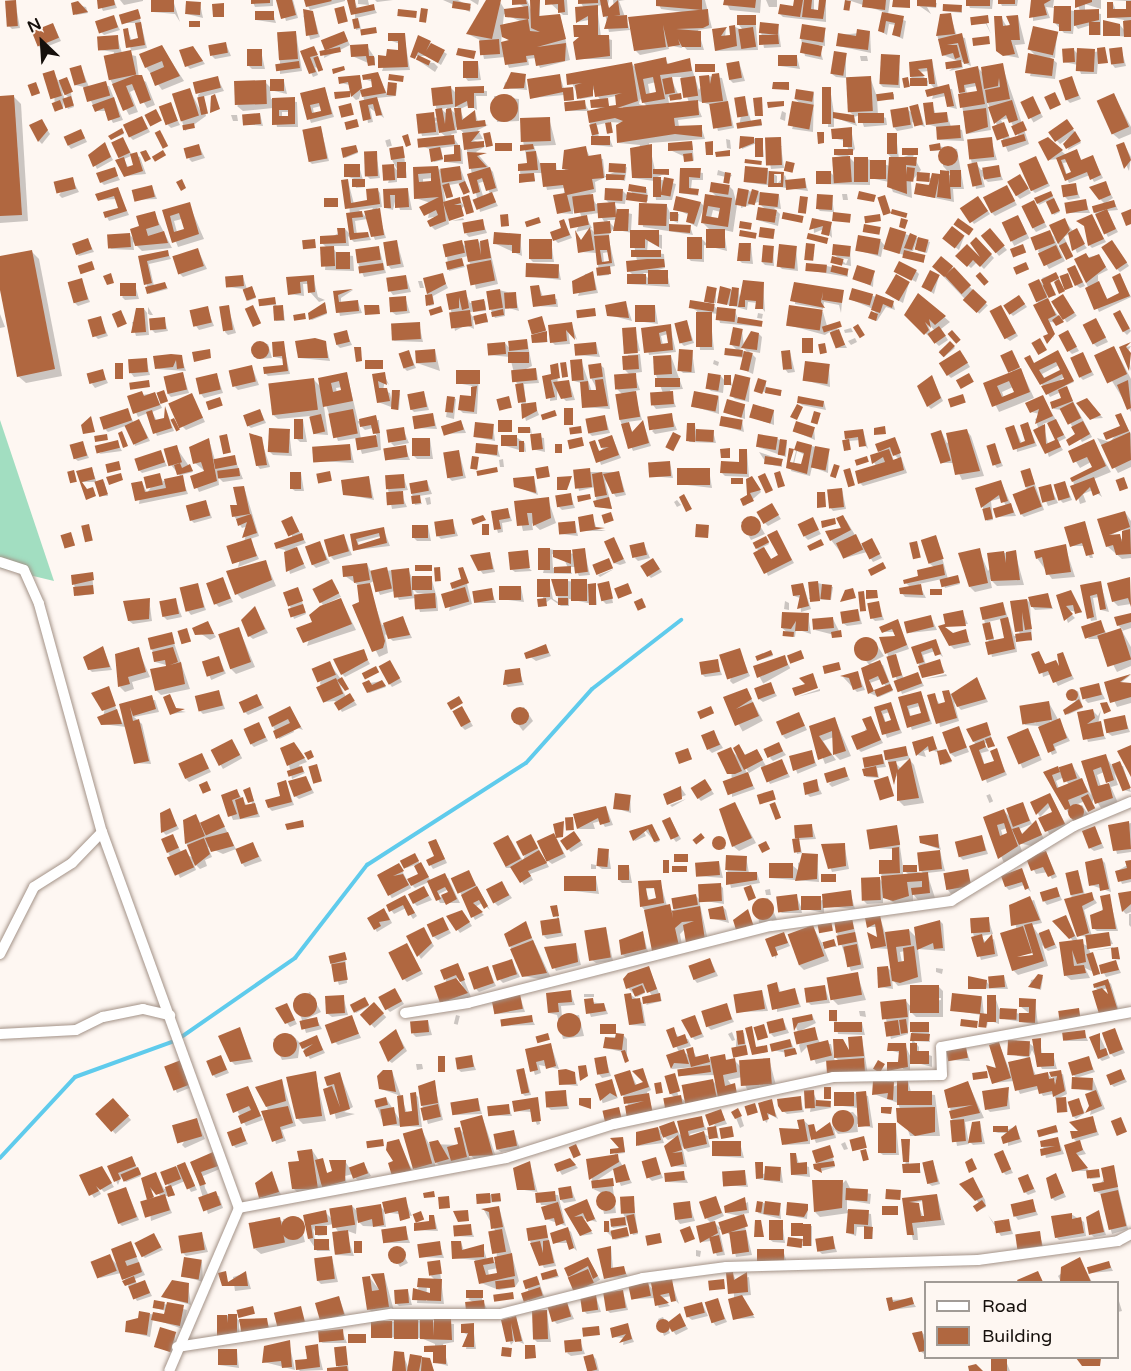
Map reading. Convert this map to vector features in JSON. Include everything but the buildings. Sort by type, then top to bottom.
[{"type":"street","points":[[0,562],[24,570],[39,604],[102,832],[239,1209],[177,1347],[169,1371]]},
{"type":"street","points":[[405,1013],[468,1003],[771,926],[951,901],[1074,826],[1131,802]]},
{"type":"street","points":[[0,954],[34,887],[72,863],[102,832]]},
{"type":"street","points":[[0,1034],[75,1030],[103,1017],[143,1009],[170,1015]]},
{"type":"street","points":[[239,1209],[506,1158],[614,1124],[833,1077],[942,1075],[941,1047],[1131,1012]]},
{"type":"street","points":[[177,1347],[391,1314],[500,1314],[643,1278],[726,1267],[978,1260],[1118,1241],[1131,1234]]},
{"type":"green space","points":[[0,420],[54,581],[0,568]]},
{"type":"waterway","points":[[0,1158],[75,1077],[177,1040],[295,958],[367,865],[526,763],[592,689],[681,620]]}]
